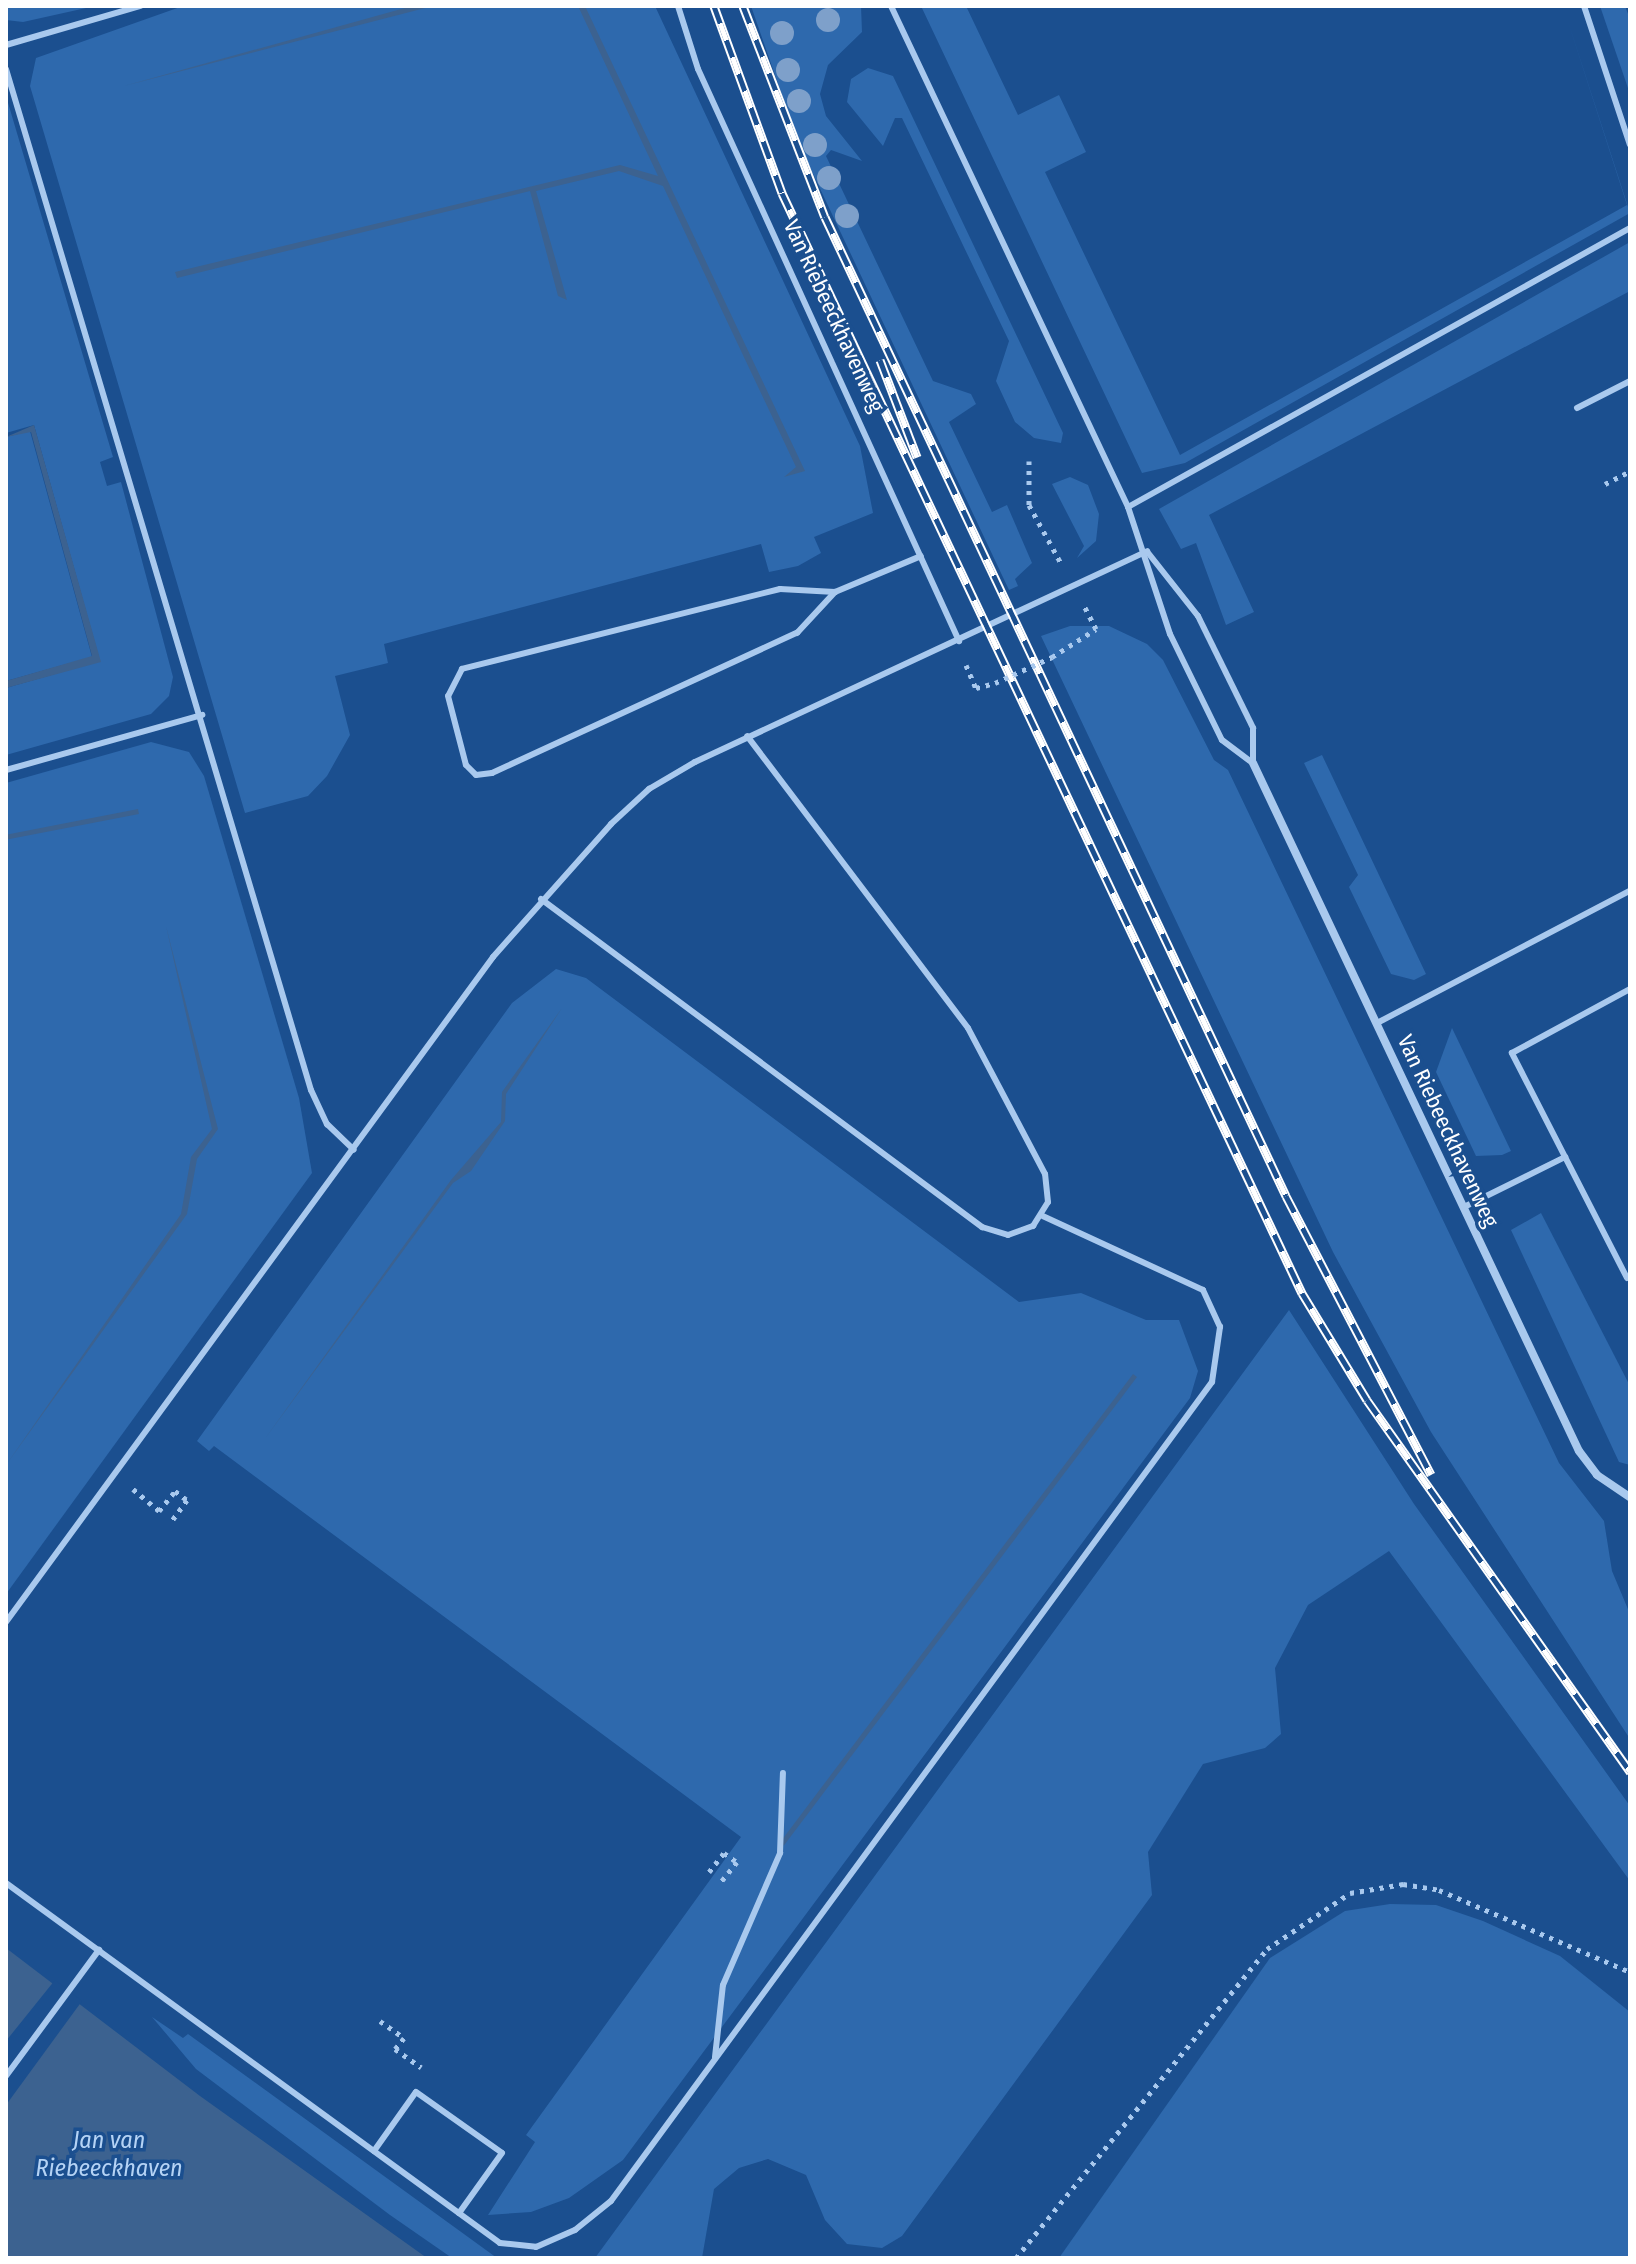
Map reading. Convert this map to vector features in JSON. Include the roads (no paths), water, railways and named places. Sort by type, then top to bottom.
[{"type":"street","name":"Van Riebeeckhavenweg","points":[[1253,763],[1579,1451],[1597,1475],[1630,1497]]},
{"type":"lane","points":[[6,45],[140,6]]},
{"type":"lane","name":"Van Riebeeckhavenweg","points":[[678,6],[698,69],[959,641]]},
{"type":"lane","name":"Van Riebeeckhavenweg","points":[[891,6],[1128,507],[1147,551],[1170,634],[1216,729],[1253,763]]},
{"type":"lane","points":[[1584,6],[1630,145]]},
{"type":"lane","points":[[6,69],[60,230],[317,1108],[354,1150]]},
{"type":"lane","points":[[1128,507],[1630,228]]},
{"type":"lane","points":[[1577,408],[1630,381]]},
{"type":"lane","points":[[6,1622],[541,899],[649,789],[747,736],[959,641],[1147,551]]},
{"type":"lane","name":"Van Riebeeckhavenweg","points":[[1147,551],[1198,616],[1253,728],[1253,763]]},
{"type":"lane","points":[[835,592],[780,589],[462,669],[448,696],[466,765],[476,775],[492,773],[797,633],[835,592],[921,556]]},
{"type":"lane","points":[[6,770],[202,715]]},
{"type":"lane","points":[[747,736],[968,1028],[1045,1174],[1043,1216]]},
{"type":"lane","points":[[1377,1023],[1630,891]]},
{"type":"lane","points":[[541,899],[982,1227],[1008,1235],[1043,1216]]},
{"type":"lane","points":[[1627,1278],[1512,1053],[1630,989]]},
{"type":"lane","points":[[1464,1207],[1565,1157]]},
{"type":"lane","points":[[6,1883],[500,2243],[556,2243],[611,2201],[1212,1382],[1220,1327],[1203,1290],[1043,1216]]},
{"type":"lane","points":[[714,2060],[723,1985],[780,1853],[783,1773]]},
{"type":"lane","points":[[6,2076],[99,1950]]},
{"type":"lane","points":[[374,2151],[416,2092],[502,2153],[459,2213]]},
{"type":"water","points":[[412,6],[433,6],[124,86]]},
{"type":"water","points":[[578,6],[585,6],[805,471],[784,477],[796,467],[663,186],[619,171],[536,191],[567,300],[558,296],[530,191],[177,278],[175,272],[620,165],[658,176]]},
{"type":"water","points":[[34,425],[101,662],[6,688],[6,681],[92,656],[31,432],[6,437]]},
{"type":"water","points":[[138,809],[139,814],[6,840],[6,835]]},
{"type":"water","points":[[166,926],[218,1129],[197,1159],[187,1214],[6,1465],[181,1214],[191,1157],[212,1129]]},
{"type":"water","points":[[562,1008],[506,1094],[505,1121],[471,1171],[453,1183],[264,1440],[451,1180],[501,1122],[502,1092]]},
{"type":"water","points":[[1133,1374],[1137,1377],[784,1846],[780,1843]]},
{"type":"water","name":"Jan van Riebeeckhaven","points":[[6,1948],[200,2096],[427,2258],[6,2258]]},
{"type":"railway","points":[[714,6],[782,193],[1302,1293],[1367,1400],[1630,1772]]},
{"type":"railway","points":[[743,6],[825,217],[1286,1196],[1431,1474]]},
{"type":"railway","points":[[880,360],[917,457]]}]
